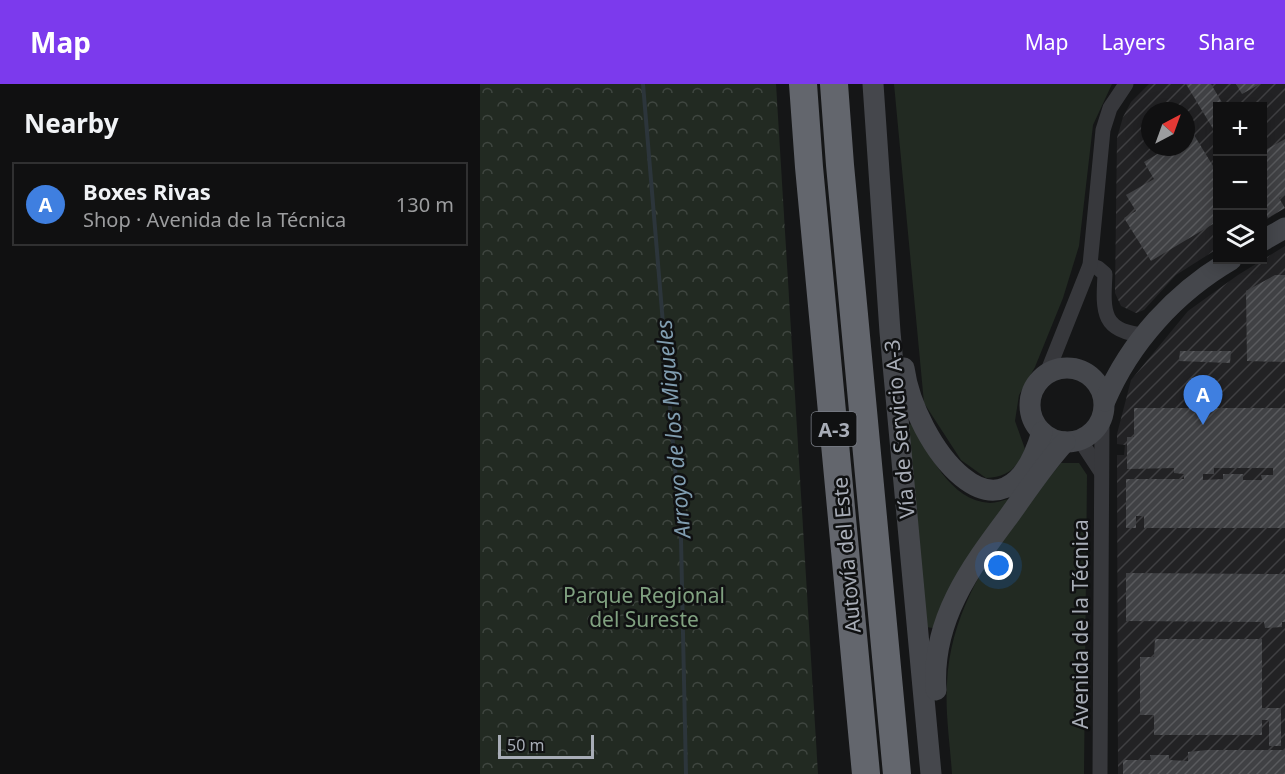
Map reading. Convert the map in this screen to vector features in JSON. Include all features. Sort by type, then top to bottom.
[{"type":"highway","name":"Autovía del Este","points":[[803,84],[866,774]]},
{"type":"highway","name":"Autovía del Este","points":[[834,84],[897,774]]},
{"type":"main road","name":"Vía de Servicio A-3","points":[[873,84],[888,300],[931,774]]},
{"type":"main road","points":[[1267,239],[1285,228]]},
{"type":"main road","points":[[1103,410],[1097,382],[1081,370],[1070,367],[1047,373],[1038,380],[1030,401],[1030,413],[1042,432],[1053,440],[1073,441],[1089,435],[1103,410],[1138,342],[1197,281],[1225,264]]},
{"type":"main road","points":[[888,300],[900,339],[907,386],[918,419],[951,468],[971,485],[994,491],[1013,483],[1024,474],[1035,456],[1042,432]]},
{"type":"main road","points":[[1081,370],[1138,342]]},
{"type":"main road","points":[[942,774],[934,671],[940,633],[952,599],[977,559],[1073,441]]},
{"type":"street","points":[[1047,373],[1090,265],[1103,129],[1110,108],[1126,84]]},
{"type":"street","points":[[1090,265],[1105,274],[1104,309],[1107,320],[1138,342]]},
{"type":"street","name":"Avenida de la Técnica","points":[[1100,774],[1103,410]]},
{"type":"street","points":[[1073,441],[1102,475]]},
{"type":"shaded area","points":[[1149,84],[1285,84],[1285,208],[1267,219],[1267,102],[1213,102],[1213,252],[1176,275],[1144,310],[1136,313],[1121,306],[1115,293],[1117,138],[1123,117],[1131,102]]},
{"type":"shaded area","points":[[1285,246],[1285,774],[1118,774],[1117,455],[1124,455],[1125,445],[1117,444],[1117,434],[1131,380],[1188,311],[1256,264],[1267,264],[1267,257]]},
{"type":"green space","name":"Parque Regional del Sureste","points":[[480,84],[776,84],[818,774],[480,774]]},
{"type":"green space","points":[[894,84],[1112,84],[1093,125],[1079,246],[1063,298],[1035,367],[1019,395],[1015,421],[1025,449],[1015,467],[1000,476],[986,478],[961,460],[924,403]]},
{"type":"green space","points":[[912,424],[942,474],[963,494],[990,503],[1009,499],[933,628],[926,627],[906,425]]},
{"type":"green space","points":[[1061,463],[1079,463],[1087,475],[1084,774],[952,774],[947,717],[947,683],[951,651],[959,621],[971,592],[1003,538]]},
{"type":"building","points":[[1186,84],[1211,84],[1222,102],[1213,102],[1213,129]]},
{"type":"building","points":[[1236,84],[1260,84],[1242,94]]},
{"type":"building","points":[[1195,137],[1213,166],[1213,224],[1151,261],[1124,218],[1136,211],[1126,195],[1154,179],[1144,162],[1154,156],[1195,156]]},
{"type":"building","points":[[1285,139],[1285,195],[1279,198],[1285,208],[1268,218],[1267,216],[1267,149]]},
{"type":"building","points":[[1275,275],[1285,275],[1285,362],[1247,361],[1246,291]]},
{"type":"building","points":[[1180,351],[1231,351],[1230,363],[1179,361]]},
{"type":"building","points":[[1134,408],[1285,408],[1285,528],[1144,528],[1144,516],[1136,516],[1136,528],[1126,528],[1126,479],[1184,479],[1184,474],[1174,473],[1174,468],[1127,469],[1127,437],[1134,437]],"holes":[[[1214,468],[1273,468],[1273,475],[1261,475],[1262,480],[1243,480],[1243,474],[1223,474],[1223,479],[1203,480],[1203,474],[1214,474]]]},
{"type":"building","points":[[1126,573],[1285,574],[1285,622],[1282,622],[1282,627],[1265,628],[1264,622],[1126,621]]},
{"type":"building","points":[[1155,639],[1262,639],[1262,708],[1281,708],[1281,746],[1269,746],[1269,720],[1262,720],[1262,735],[1154,735],[1154,715],[1140,715],[1140,657],[1154,657]]},
{"type":"building","points":[[1285,750],[1285,774],[1123,774],[1123,760],[1151,760],[1150,755],[1169,755],[1169,760],[1188,761],[1188,752]]},
{"type":"waterway","name":"Arroyo de los Migueles","points":[[643,84],[681,539],[686,774]]},
{"type":"place","name":"Boxes Rivas","points":[[1203,425]]}]
